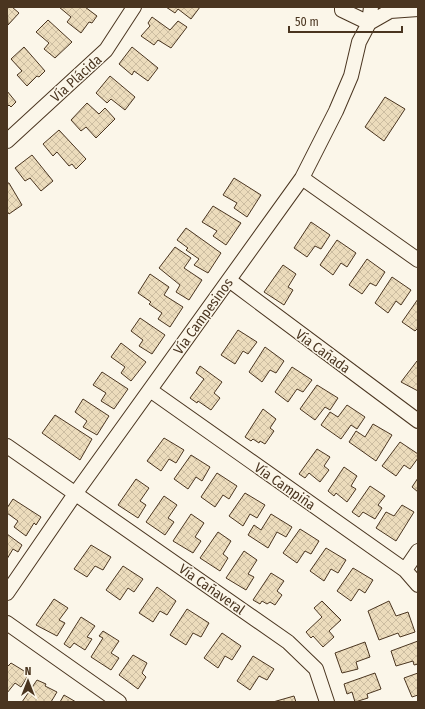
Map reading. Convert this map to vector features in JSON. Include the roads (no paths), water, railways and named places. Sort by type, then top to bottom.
[{"type":"street","name":"Vía Plácida","points":[[7,141],[106,50],[134,7]]},
{"type":"street","points":[[342,7],[342,10],[369,23],[390,11],[418,10]]},
{"type":"street","name":"Vía Campesinos","points":[[7,593],[228,280],[302,178],[336,112],[351,76],[358,42],[369,23],[371,7]]},
{"type":"street","points":[[302,178],[418,260]]},
{"type":"street","name":"Vía Cañada","points":[[228,280],[418,421]]},
{"type":"street","name":"Vía Campiña","points":[[150,390],[405,570],[418,585]]},
{"type":"street","name":"Vía Cañaveral","points":[[7,446],[288,642],[316,669],[327,702]]},
{"type":"street","points":[[405,570],[418,552]]},
{"type":"street","points":[[7,623],[119,702]]}]
